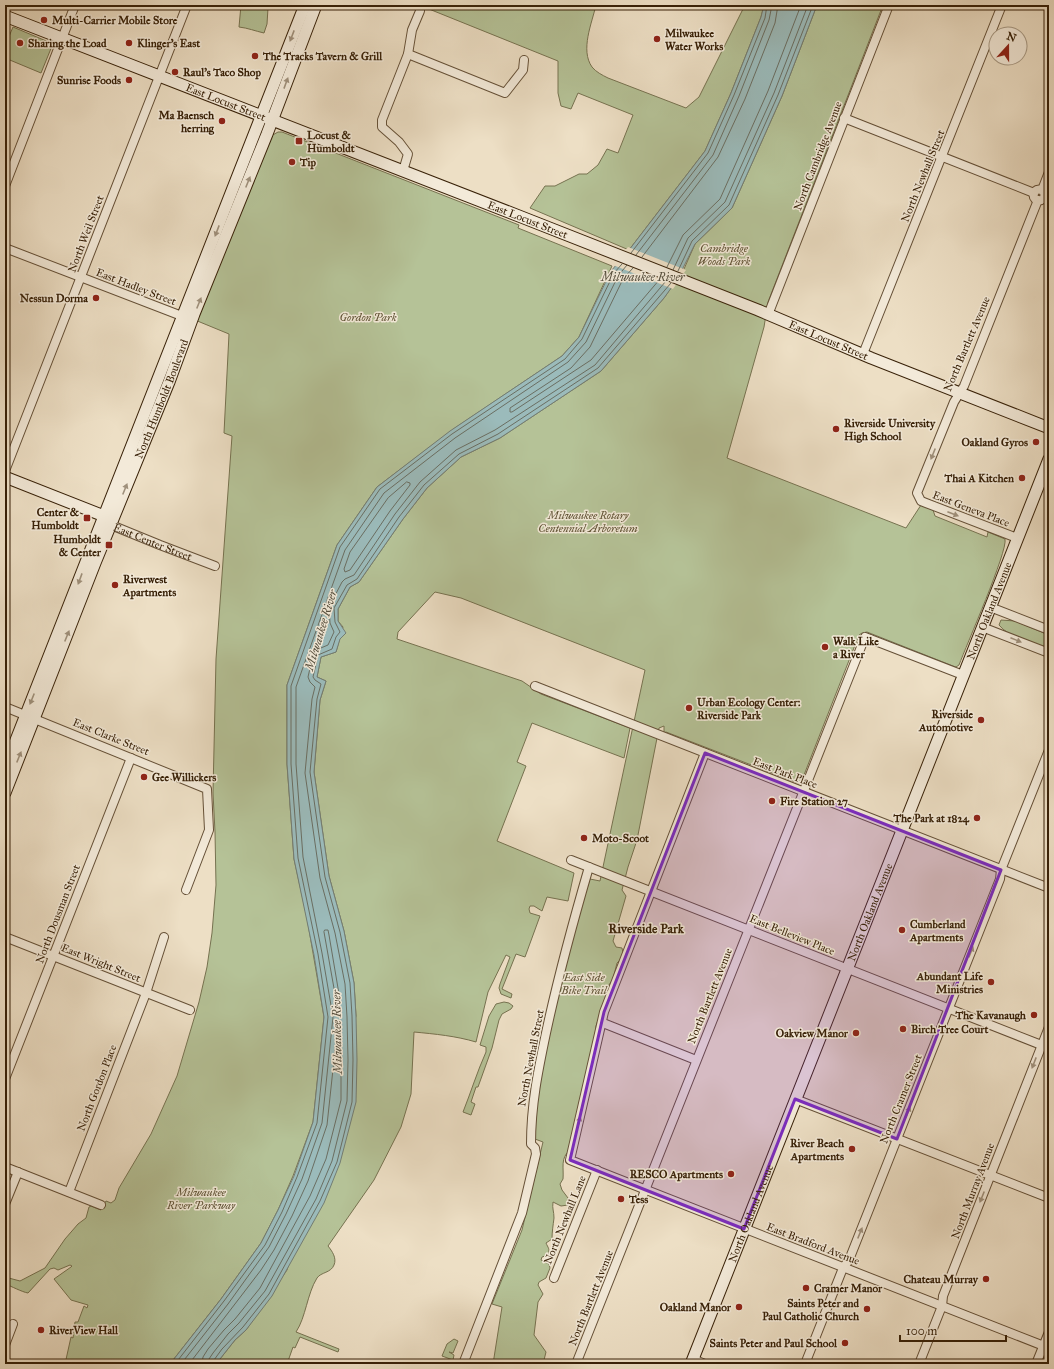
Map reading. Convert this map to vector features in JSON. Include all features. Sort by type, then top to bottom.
[{"type":"main road","points":[[188,318],[262,116],[305,5]]},
{"type":"main road","name":"North Humboldt Boulevard","points":[[5,793],[30,717],[104,516],[273,120],[316,5]]},
{"type":"main road","name":"East Locust Street","points":[[5,16],[763,312],[1049,428]]},
{"type":"main road","name":"North Humboldt Boulevard","points":[[5,768],[30,717],[110,525],[168,382],[188,318]]},
{"type":"main road","name":"North Oakland Avenue","points":[[692,1362],[1049,459]]},
{"type":"main road","name":"East Center Street","points":[[5,477],[104,516],[110,525]]},
{"type":"street","points":[[5,186],[75,5]]},
{"type":"street","name":"North Weil Street","points":[[5,471],[187,5]]},
{"type":"street","name":"North Cambridge Avenue","points":[[763,312],[844,118],[889,5]]},
{"type":"street","name":"North Newhall Street","points":[[864,354],[1002,5]]},
{"type":"street","points":[[403,171],[408,154],[399,142],[382,127],[382,120],[408,54],[412,30],[420,12]]},
{"type":"street","points":[[408,54],[505,92],[523,70],[524,60]]},
{"type":"street","points":[[844,118],[1041,196]]},
{"type":"street","name":"North Bartlett Avenue","points":[[918,497],[918,489],[954,402],[964,386],[1041,196],[1049,172]]},
{"type":"street","name":"East Hadley Street","points":[[5,248],[188,318]]},
{"type":"street","name":"East Geneva Place","points":[[918,497],[921,501],[1017,538]]},
{"type":"street","name":"East Center Street","points":[[110,525],[215,566]]},
{"type":"street","points":[[990,607],[1049,630]]},
{"type":"street","points":[[982,627],[1049,653]]},
{"type":"street","name":"North Bartlett Avenue","points":[[576,1364],[864,637],[963,676]]},
{"type":"street","name":"East Park Place","points":[[535,686],[1049,888]]},
{"type":"street","name":"East Clarke Street","points":[[5,707],[207,789],[209,830],[186,890]]},
{"type":"street","name":"North Cramer Street","points":[[805,1364],[843,1268],[849,1260],[1000,879],[1001,870],[1049,750]]},
{"type":"street","points":[[696,1060],[602,1023],[604,1012],[705,753]]},
{"type":"street","name":"North Dousman Street","points":[[5,1079],[131,758]]},
{"type":"street","name":"East Belleview Place","points":[[571,860],[1045,1047]]},
{"type":"street","name":"North Newhall Street","points":[[463,1364],[522,1214],[536,1154],[535,1148],[531,1144],[535,1083],[560,971],[589,867]]},
{"type":"street","name":"East Wright Street","points":[[5,937],[190,1010]]},
{"type":"street","name":"North Gordon Place","points":[[69,1192],[146,993],[164,937]]},
{"type":"street","name":"East Bradford Avenue","points":[[602,1023],[570,1160],[1046,1347]]},
{"type":"street","name":"North Murray Avenue","points":[[919,1364],[942,1306],[943,1296],[991,1175],[1045,1047],[1049,1027]]},
{"type":"street","points":[[795,1099],[1049,1198]]},
{"type":"street","points":[[5,1167],[101,1204]]},
{"type":"street","name":"North Newhall Lane","points":[[554,1278],[597,1170]]},
{"type":"street","points":[[5,1204],[18,1172]]},
{"type":"street","points":[[5,1345],[13,1324]]},
{"type":"street","points":[[1036,1364],[1046,1347],[1049,1332]]},
{"type":"street","points":[[692,1362],[705,1364]]},
{"type":"highlighted area","points":[[705,753],[1001,870],[897,1139],[795,1099],[744,1229],[570,1160],[604,1012]]},
{"type":"green space","points":[[241,5],[261,5],[268,8],[267,24],[264,33],[239,27]]},
{"type":"green space","points":[[419,5],[596,5],[587,45],[587,53],[592,67],[597,72],[608,78],[686,108],[699,97],[745,5],[764,5],[761,17],[731,93],[705,151],[629,250],[530,208],[545,186],[555,186],[579,174],[587,174],[598,165],[607,149],[618,153],[633,115],[578,93],[571,109],[561,106],[558,93],[558,61]]},
{"type":"green space","points":[[817,5],[883,5],[768,302],[764,327],[727,458],[906,528],[921,505],[933,510],[935,516],[987,537],[988,532],[1005,539],[994,579],[959,665],[956,667],[953,666],[867,632],[859,635],[802,780],[798,783],[666,732],[664,733],[664,726],[659,728],[637,840],[622,890],[626,896],[613,941],[616,947],[622,948],[623,953],[621,959],[617,963],[613,979],[607,988],[607,994],[596,1026],[594,1047],[570,1150],[565,1156],[563,1163],[563,1179],[560,1184],[562,1190],[568,1198],[568,1205],[561,1206],[553,1202],[554,1218],[552,1239],[546,1243],[549,1249],[548,1255],[542,1257],[541,1260],[549,1264],[550,1268],[546,1278],[539,1282],[538,1285],[543,1294],[538,1302],[534,1335],[546,1352],[543,1364],[493,1364],[502,1307],[492,1304],[522,1230],[543,1142],[535,1139],[538,1089],[560,985],[574,930],[590,879],[600,881],[645,670],[461,598],[435,592],[398,632],[397,639],[522,681],[541,694],[630,728],[624,758],[532,723],[517,762],[526,766],[497,841],[574,873],[568,901],[547,897],[542,911],[534,906],[530,906],[530,913],[540,916],[525,957],[516,954],[502,989],[512,994],[511,998],[501,994],[499,988],[510,957],[506,955],[488,992],[476,1042],[438,1034],[414,1032],[411,1094],[401,1127],[374,1180],[328,1246],[334,1257],[335,1262],[333,1268],[317,1278],[296,1332],[339,1349],[338,1352],[300,1337],[295,1348],[293,1347],[287,1364],[216,1364],[235,1340],[246,1330],[287,1270],[356,1016],[354,983],[344,931],[329,876],[314,772],[320,700],[326,681],[317,677],[321,657],[336,652],[343,627],[338,621],[338,609],[350,587],[359,582],[403,519],[427,488],[461,457],[500,438],[601,371],[664,298],[684,269],[695,244],[732,208],[782,96]]},
{"type":"green space","points":[[13,27],[51,43],[52,46],[41,73],[5,58],[5,46]]},
{"type":"green space","points":[[278,132],[282,132],[519,225],[518,228],[612,266],[579,337],[562,356],[455,428],[377,487],[337,545],[287,685],[287,764],[294,859],[307,918],[324,1017],[313,1122],[293,1176],[278,1210],[261,1243],[221,1299],[170,1364],[65,1364],[71,1337],[73,1338],[75,1322],[78,1322],[84,1306],[87,1308],[88,1305],[71,1300],[54,1279],[72,1266],[70,1265],[58,1270],[54,1268],[50,1269],[28,1293],[5,1284],[5,1277],[20,1281],[45,1268],[65,1239],[78,1224],[86,1218],[89,1207],[91,1206],[101,1210],[106,1201],[111,1203],[115,1200],[119,1188],[151,1134],[177,1076],[199,1002],[207,967],[212,933],[216,885],[213,793],[216,659],[232,436],[224,433],[229,334],[195,320],[271,136]]},
{"type":"green space","points":[[1001,620],[1015,621],[1049,635],[1049,650],[1008,633],[999,625]]},
{"type":"green space","points":[[504,1002],[513,1006],[511,1009],[502,1014],[499,1020],[492,1048],[471,1102],[475,1104],[471,1115],[463,1112],[486,1052],[486,1047],[480,1045],[489,1016],[496,1004]]},
{"type":"green space","points":[[454,1339],[458,1341],[453,1353],[449,1352],[454,1355],[453,1360],[442,1356],[447,1344]]},
{"type":"water","name":"Milwaukee River","points":[[764,5],[817,5],[782,96],[732,208],[695,244],[677,280],[664,298],[601,371],[500,438],[461,457],[427,488],[403,519],[359,582],[350,587],[338,609],[338,621],[346,633],[340,639],[336,652],[321,657],[317,677],[326,681],[320,700],[314,772],[329,876],[344,931],[354,983],[357,1060],[356,1102],[340,1163],[324,1203],[272,1296],[246,1330],[235,1340],[216,1364],[170,1364],[221,1299],[261,1243],[294,1176],[313,1122],[324,1017],[314,955],[294,859],[287,764],[287,685],[337,545],[377,487],[450,431],[562,356],[579,337],[611,271],[629,250],[705,151],[731,93],[761,17]]},
{"type":"pier","points":[[628,247],[686,270],[673,289],[613,265]]},
{"type":"place","name":"Multi-Carrier Mobile Store","points":[[44,20]]},
{"type":"place","name":"Milwaukee Water Works","points":[[657,39]]},
{"type":"place","name":"Sharing the Load","points":[[20,43]]},
{"type":"place","name":"Klinger's East","points":[[129,43]]},
{"type":"place","name":"The Tracks Tavern & Grill","points":[[255,56]]},
{"type":"place","name":"Raul's Taco Shop","points":[[175,72]]},
{"type":"place","name":"Sunrise Foods","points":[[129,80]]},
{"type":"place","name":"Ma Baensch herring","points":[[222,121]]},
{"type":"place","name":"Locust & Humboldt","points":[[299,141]]},
{"type":"place","name":"Tip","points":[[292,162]]},
{"type":"place","name":"Nessun Dorma","points":[[96,298]]},
{"type":"place","name":"Riverside University High School","points":[[836,429]]},
{"type":"place","name":"Oakland Gyros","points":[[1036,442]]},
{"type":"place","name":"Thai A Kitchen","points":[[1022,478]]},
{"type":"place","name":"Center & Humboldt","points":[[87,518]]},
{"type":"place","name":"Humboldt & Center","points":[[109,545]]},
{"type":"place","name":"Riverwest Apartments","points":[[115,585]]},
{"type":"place","name":"Walk Like a River","points":[[825,647]]},
{"type":"place","name":"Urban Ecology Center: Riverside Park","points":[[689,708]]},
{"type":"place","name":"Riverside Automotive","points":[[981,720]]},
{"type":"place","name":"Gee Willickers","points":[[144,777]]},
{"type":"place","name":"Fire Station 27","points":[[772,801]]},
{"type":"place","name":"The Park at 1824","points":[[977,818]]},
{"type":"place","name":"Moto-Scoot","points":[[584,838]]},
{"type":"place","name":"Cumberland Apartments","points":[[902,930]]},
{"type":"place","name":"Abundant Life Ministries","points":[[991,982]]},
{"type":"place","name":"The Kavanaugh","points":[[1034,1015]]},
{"type":"place","name":"Birch Tree Court","points":[[903,1029]]},
{"type":"place","name":"Oakview Manor","points":[[856,1033]]},
{"type":"place","name":"River Beach Apartments","points":[[852,1149]]},
{"type":"place","name":"RESCO Apartments","points":[[731,1174]]},
{"type":"place","name":"Tess","points":[[621,1199]]},
{"type":"place","name":"Chateau Murray","points":[[986,1279]]},
{"type":"place","name":"Cramer Manor","points":[[806,1288]]},
{"type":"place","name":"Oakland Manor","points":[[739,1307]]},
{"type":"place","name":"Saints Peter and Paul Catholic Church","points":[[867,1309]]},
{"type":"place","name":"RiverView Hall","points":[[41,1330]]},
{"type":"place","name":"Saints Peter and Paul School","points":[[845,1343]]},
{"type":"district","name":"Riverside Park","points":[[646,929]]},
{"type":"park label","name":"Cambridge Woods Park","points":[[724,254]]},
{"type":"park label","name":"Gordon Park","points":[[368,317]]},
{"type":"park label","name":"Milwaukee Rotary Centennial Arboretum","points":[[588,521]]},
{"type":"park label","name":"East Side Bike Trail","points":[[584,983]]},
{"type":"park label","name":"Milwaukee River Parkway","points":[[201,1198]]}]
